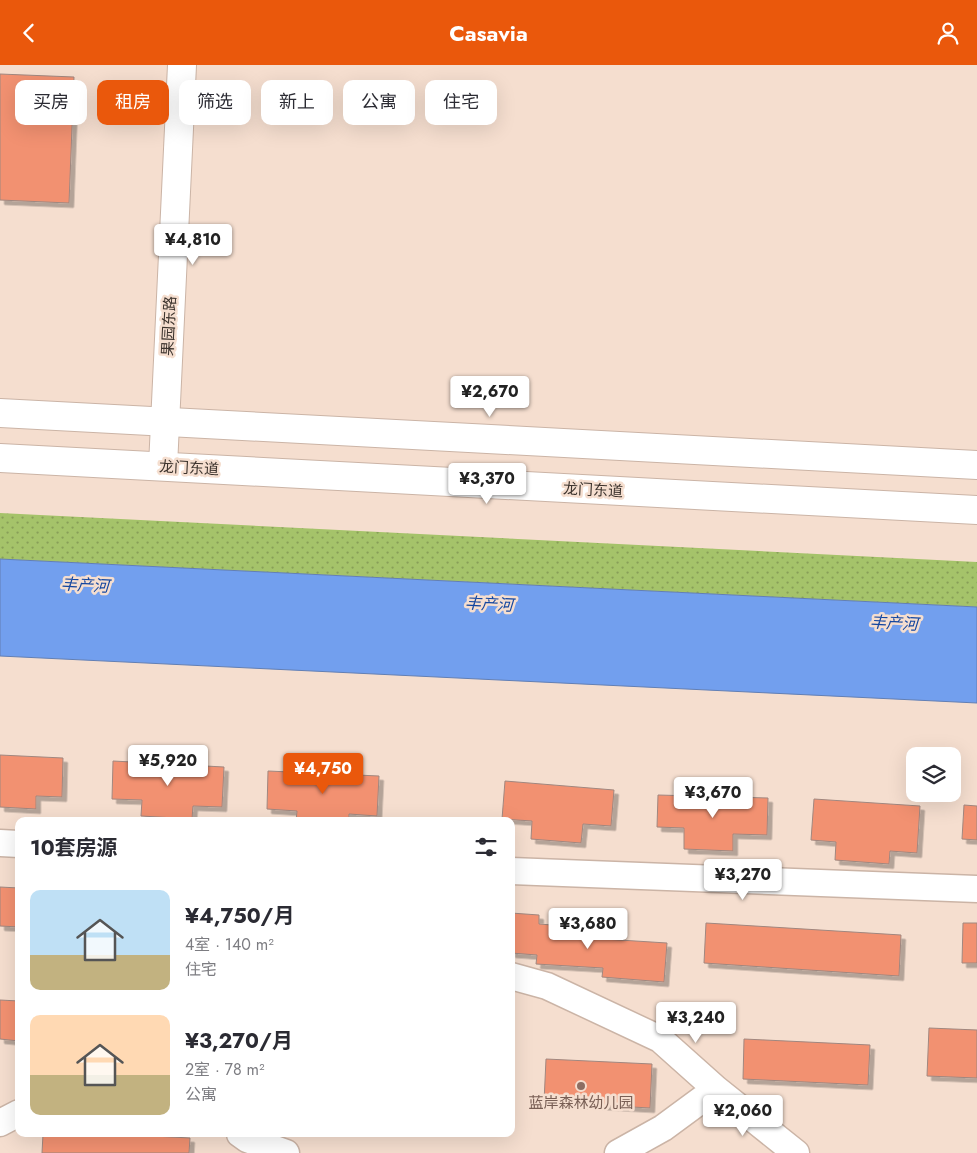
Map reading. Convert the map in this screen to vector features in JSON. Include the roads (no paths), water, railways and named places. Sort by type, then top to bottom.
[{"type":"main road","name":"果园东路","points":[[156,466],[169,65]]},
{"type":"main road","name":"果园东路","points":[[158,421],[182,65]]},
{"type":"main road","points":[[0,413],[977,465]]},
{"type":"main road","name":"龙门东道","points":[[0,458],[977,510]]},
{"type":"street","points":[[0,843],[15,844]]},
{"type":"street","points":[[515,871],[977,889]]},
{"type":"street","points":[[515,977],[547,986],[660,1039],[716,1089],[796,1153]]},
{"type":"street","points":[[618,1153],[663,1128],[716,1089]]},
{"type":"street","points":[[0,1123],[15,1115]]},
{"type":"street","points":[[244,1137],[286,1153]]},
{"type":"water","name":"丰产河","points":[[0,559],[977,607],[977,703],[0,656]]},
{"type":"place","name":"蓝岸森林幼儿园","points":[[581,1086]]}]
